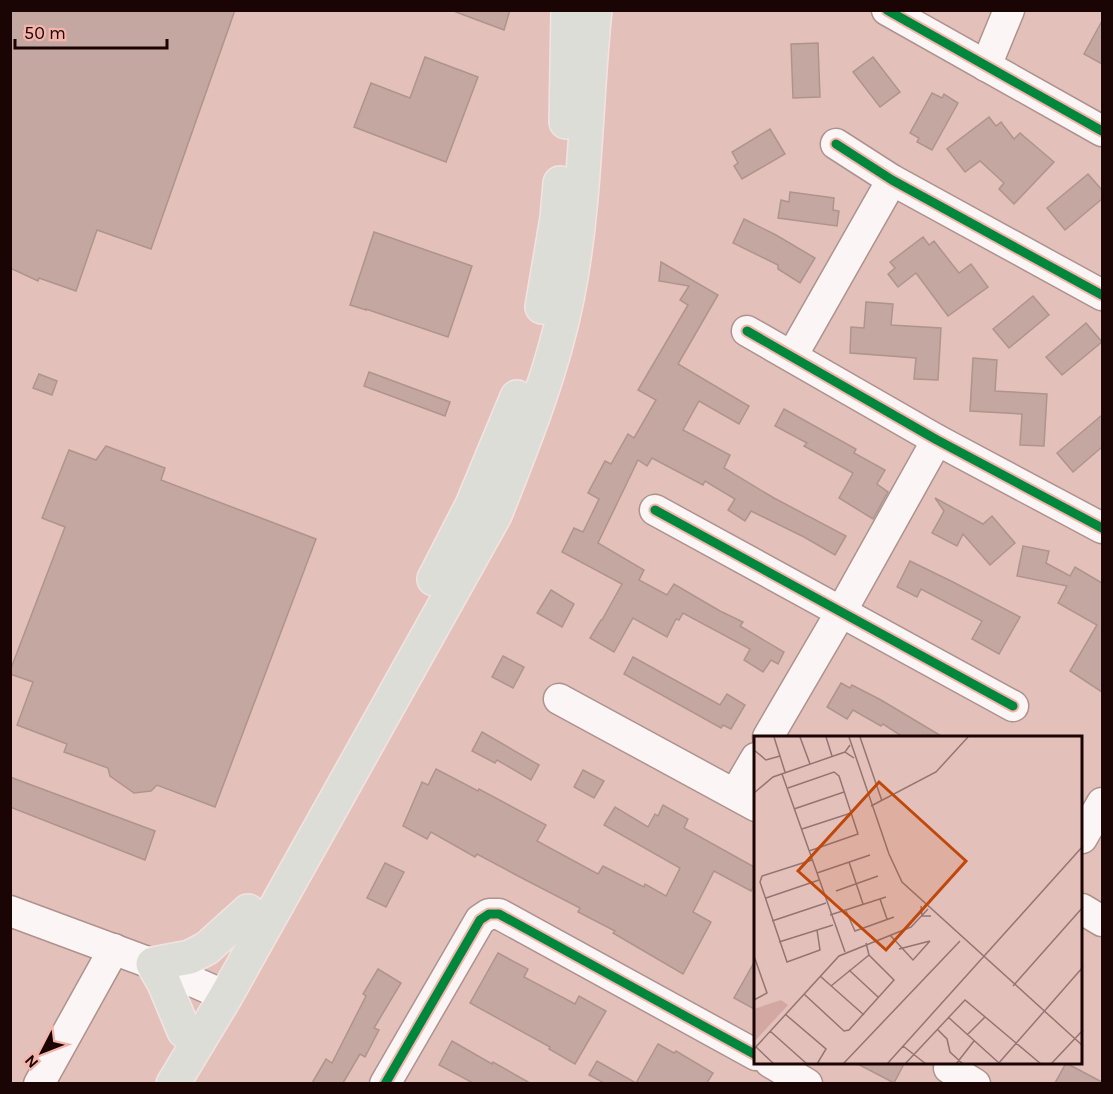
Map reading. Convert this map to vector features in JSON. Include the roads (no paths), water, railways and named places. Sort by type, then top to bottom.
[{"type":"main road","points":[[173,1083],[217,992],[483,510],[543,390],[566,301],[578,235],[585,166],[590,15]]},
{"type":"main road","points":[[153,1083],[184,1031],[217,992],[248,911],[436,576],[483,510]]},
{"type":"main road","points":[[184,1031],[167,988],[153,964],[190,957],[207,948],[248,911]]},
{"type":"street","points":[[887,10],[1102,131]]},
{"type":"street","points":[[986,66],[1009,10]]},
{"type":"street","points":[[836,144],[892,180],[1102,295]]},
{"type":"street","points":[[792,356],[892,180]]},
{"type":"street","points":[[747,331],[937,440],[1098,515]]},
{"type":"street","points":[[769,736],[937,440]]},
{"type":"street","points":[[655,510],[1013,706]]},
{"type":"street","points":[[559,699],[746,800],[754,766]]},
{"type":"street","points":[[1083,835],[1102,803]]},
{"type":"street","points":[[1083,910],[1102,921]]},
{"type":"street","points":[[10,911],[153,964],[217,992]]},
{"type":"street","points":[[385,1083],[480,920],[489,914],[500,914],[754,1053]]},
{"type":"street","points":[[39,1083],[114,950]]},
{"type":"street","points":[[774,1064],[807,1083]]},
{"type":"street","points":[[947,1071],[975,1083]]}]
